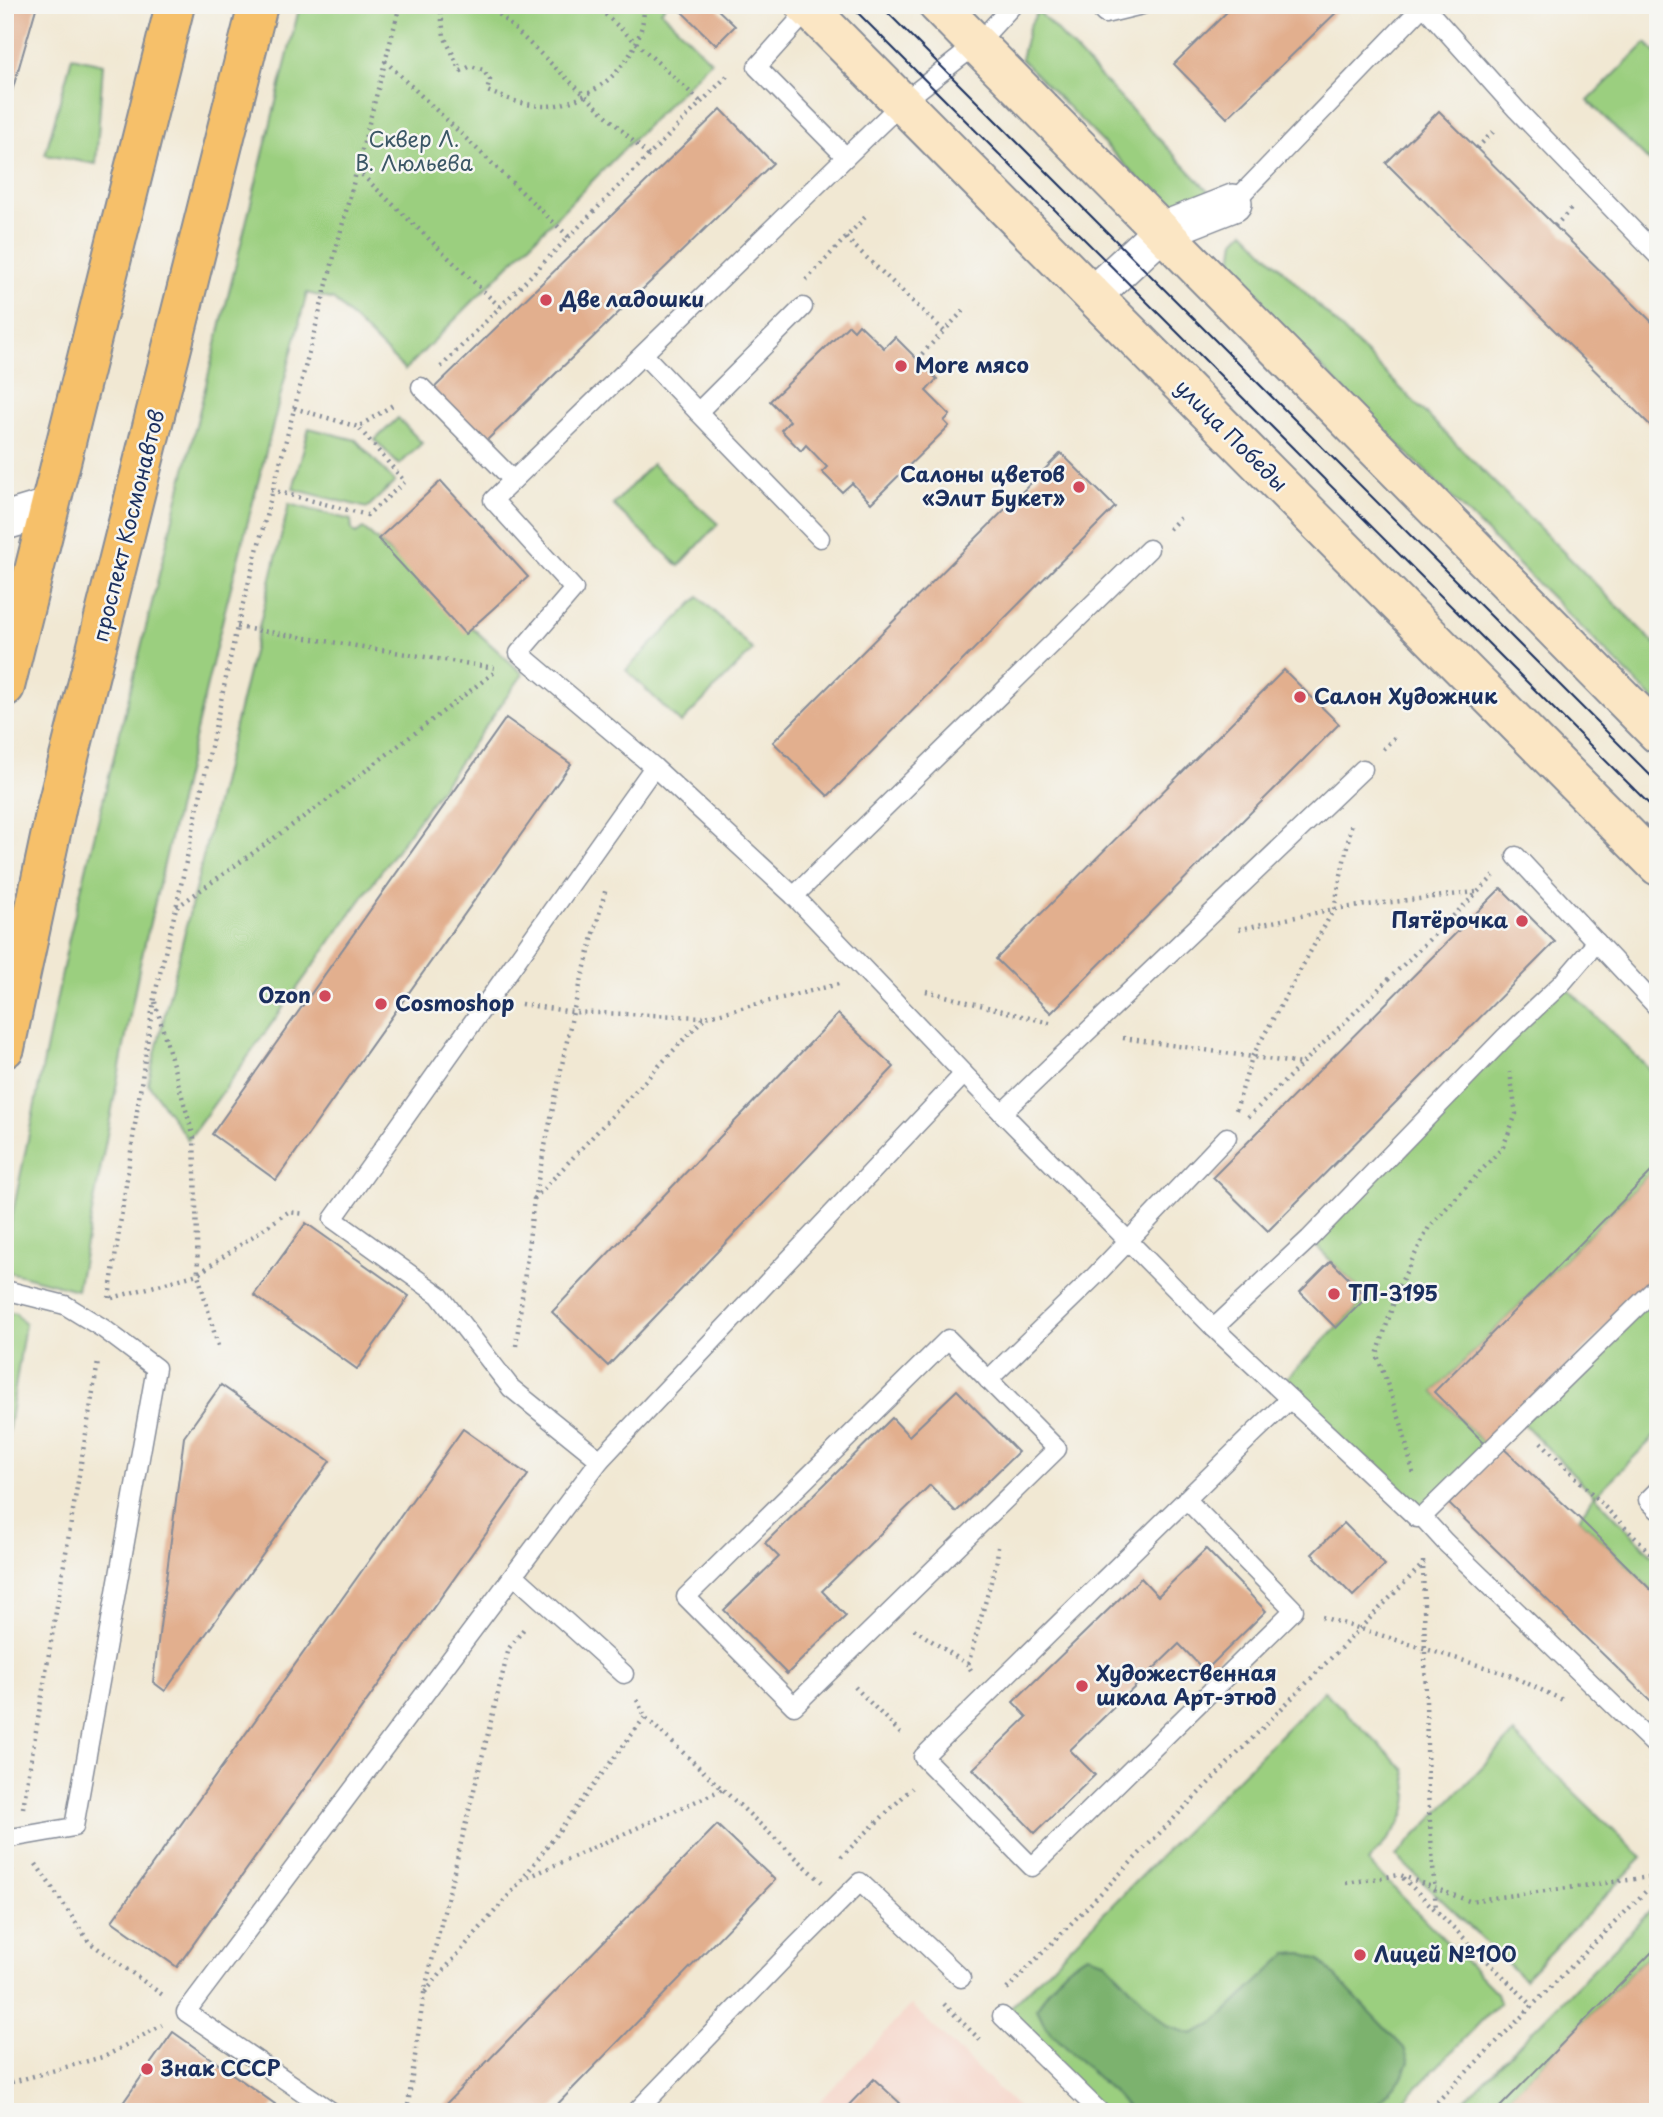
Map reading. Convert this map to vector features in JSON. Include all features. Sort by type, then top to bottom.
[{"type":"main road","points":[[5,687],[175,5]]},
{"type":"main road","name":"проспект Космонавтов","points":[[5,1048],[57,805],[258,5]]},
{"type":"main road","points":[[938,5],[1658,734]]},
{"type":"main road","name":"улица Победы","points":[[807,7],[1658,866]]},
{"type":"street","points":[[1093,295],[1162,231],[1233,203]]},
{"type":"street","points":[[5,521],[48,508]]},
{"type":"lane","points":[[1013,5],[977,44],[902,103],[493,500],[574,589],[519,653],[654,767],[794,897],[1214,1328],[1417,1518],[1422,1517],[1658,1286]]},
{"type":"lane","points":[[1096,5],[1105,14],[1142,5]]},
{"type":"lane","points":[[1233,203],[1423,6],[1516,109],[1658,256]]},
{"type":"lane","points":[[807,7],[757,66],[846,157]]},
{"type":"lane","points":[[698,412],[803,307]]},
{"type":"lane","points":[[644,355],[820,538]]},
{"type":"lane","points":[[421,387],[513,480]]},
{"type":"lane","points":[[794,897],[1149,549]]},
{"type":"lane","points":[[600,1460],[510,1388],[439,1295],[333,1219],[654,767]]},
{"type":"lane","points":[[1002,1113],[1363,769]]},
{"type":"lane","points":[[1516,856],[1658,1008]]},
{"type":"lane","points":[[1214,1328],[1309,1239],[1505,1037],[1562,983],[1597,942]]},
{"type":"lane","points":[[332,2112],[186,2012],[600,1460],[964,1074]]},
{"type":"lane","points":[[989,1380],[1227,1137]]},
{"type":"lane","points":[[5,1290],[65,1305],[104,1329],[156,1368],[74,1827],[11,1838]]},
{"type":"lane","points":[[948,1339],[1057,1449],[1002,1503],[794,1706],[686,1597],[948,1339]]},
{"type":"lane","points":[[1186,1499],[1294,1610],[1032,1867],[928,1762],[989,1693],[1186,1499],[1290,1399]]},
{"type":"lane","points":[[1658,1490],[1648,1500],[1658,1510]]},
{"type":"lane","points":[[1422,1517],[1658,1748]]},
{"type":"lane","points":[[514,1575],[624,1674]]},
{"type":"lane","points":[[636,2112],[860,1882],[961,1978]]},
{"type":"lane","points":[[1002,2016],[1100,2112]]},
{"type":"path","points":[[5,1906],[11,1838],[104,1329],[154,998],[237,627],[400,5]]},
{"type":"path","points":[[440,5],[444,36],[461,71],[471,66],[483,70],[490,80],[488,91],[520,104],[555,105],[585,96],[617,74],[636,43],[644,16],[643,5]]},
{"type":"path","points":[[489,5],[649,156]]},
{"type":"path","points":[[594,5],[702,103]]},
{"type":"path","points":[[385,61],[569,237]]},
{"type":"path","points":[[358,427],[421,387],[730,74]]},
{"type":"path","points":[[1477,148],[1497,129]]},
{"type":"path","points":[[356,170],[500,307]]},
{"type":"path","points":[[1555,226],[1574,206]]},
{"type":"path","points":[[803,307],[799,287],[868,215]]},
{"type":"path","points":[[846,238],[944,331]]},
{"type":"path","points":[[917,359],[965,309]]},
{"type":"path","points":[[271,490],[367,514],[405,482],[358,427],[294,408]]},
{"type":"path","points":[[176,908],[326,800],[499,668],[237,627]]},
{"type":"path","points":[[1227,1137],[1252,1057],[1334,909],[1363,769]]},
{"type":"path","points":[[1227,1137],[1516,856]]},
{"type":"path","points":[[510,1388],[534,1199],[573,1012],[608,881]]},
{"type":"path","points":[[1181,942],[1334,909],[1477,892]]},
{"type":"path","points":[[154,998],[194,1138],[198,1274],[218,1346]]},
{"type":"path","points":[[489,999],[573,1012],[705,1017]]},
{"type":"path","points":[[1436,1910],[1428,1793],[1422,1517],[1402,1426],[1377,1355],[1399,1286],[1429,1227],[1503,1147],[1516,1114],[1505,1037]]},
{"type":"path","points":[[109,1299],[198,1274],[288,1212],[333,1219]]},
{"type":"path","points":[[1521,1421],[1658,1562]]},
{"type":"path","points":[[968,1665],[997,1560],[1002,1503]]},
{"type":"path","points":[[1000,1995],[1445,1542]]},
{"type":"path","points":[[407,2112],[424,1993],[509,1648],[545,1602]]},
{"type":"path","points":[[1294,1610],[1507,1674],[1567,1702]]},
{"type":"path","points":[[890,1613],[968,1665],[989,1693]]},
{"type":"path","points":[[835,1667],[928,1762],[836,1862]]},
{"type":"path","points":[[624,1674],[645,1717],[841,1900]]},
{"type":"path","points":[[424,1993],[521,1881],[645,1717]]},
{"type":"path","points":[[521,1881],[723,1789]]},
{"type":"path","points":[[5,2084],[106,2056],[186,2012],[89,1942],[11,1838]]},
{"type":"path","points":[[818,1879],[827,1870]]},
{"type":"path","points":[[1400,1875],[1532,2005]]},
{"type":"path","points":[[1346,1883],[1400,1875],[1469,1900],[1658,1876]]},
{"type":"path","points":[[1427,2112],[1654,1883],[1658,1882]]},
{"type":"shaded area","points":[[911,2005],[1022,2112],[810,2112]]},
{"type":"green space","name":"Сквер Л. В. Люльева","points":[[300,5],[666,5],[661,11],[711,61],[405,370],[334,300],[307,293],[225,610],[140,964],[77,1290],[5,1271],[5,1251],[69,938]]},
{"type":"green space","points":[[1038,11],[1215,198],[1175,216],[1021,59],[1029,27]]},
{"type":"green space","points":[[1646,43],[1658,55],[1658,170],[1588,101]]},
{"type":"green space","points":[[72,57],[103,64],[96,164],[45,155]]},
{"type":"green space","points":[[1244,231],[1658,647],[1658,704],[1230,276],[1235,240]]},
{"type":"green space","points":[[398,418],[422,443],[399,465],[375,440]]},
{"type":"green space","points":[[309,428],[356,440],[395,482],[367,508],[293,489]]},
{"type":"green space","points":[[652,464],[718,524],[679,566],[613,505]]},
{"type":"green space","points":[[289,504],[351,520],[352,530],[356,534],[363,529],[372,536],[523,674],[188,1140],[148,1083]]},
{"type":"green space","points":[[699,597],[753,650],[681,723],[626,670]]},
{"type":"green space","points":[[1562,983],[1658,1078],[1658,1165],[1434,1392],[1488,1447],[1417,1518],[1281,1384],[1367,1297],[1309,1239]]},
{"type":"green space","points":[[1658,1286],[1658,1433],[1595,1496],[1658,1561],[1658,1597],[1579,1518],[1594,1495],[1521,1421]]},
{"type":"green space","points":[[5,1311],[16,1313],[25,1324],[5,1453]]},
{"type":"green space","points":[[1324,1691],[1405,1770],[1408,1786],[1406,1811],[1395,1831],[1368,1862],[1497,1993],[1500,2002],[1393,2112],[1100,2112],[1002,2016]]},
{"type":"green space","points":[[1514,1734],[1642,1858],[1524,1979],[1396,1856]]},
{"type":"green space","points":[[1658,1903],[1658,1946],[1495,2112],[1453,2112]]},
{"type":"green space","points":[[1303,1953],[1320,1960],[1404,2048],[1409,2062],[1402,2078],[1369,2112],[1133,2112],[1046,2028],[1037,2009],[1058,1978],[1079,1959],[1088,1955],[1104,1960],[1167,2026],[1192,2034],[1212,2025],[1287,1954]]},
{"type":"building","points":[[5,5],[37,5],[6,112],[5,112]]},
{"type":"building","points":[[687,5],[713,5],[735,26],[716,45],[681,11]]},
{"type":"building","points":[[1234,5],[1344,5],[1227,118],[1174,64]]},
{"type":"building","points":[[721,109],[773,163],[484,443],[432,390]]},
{"type":"building","points":[[1439,111],[1658,328],[1658,433],[1386,163]]},
{"type":"building","points":[[859,324],[884,348],[895,337],[937,379],[926,391],[950,415],[944,421],[949,426],[871,503],[852,483],[842,492],[822,472],[827,467],[806,445],[801,451],[781,430],[790,421],[770,401],[849,325],[854,330]]},
{"type":"building","points":[[1061,453],[1115,507],[828,796],[773,742]]},
{"type":"building","points":[[441,481],[528,577],[465,634],[378,539]]},
{"type":"building","points":[[1284,670],[1339,724],[1051,1013],[996,959]]},
{"type":"building","points":[[506,718],[571,764],[276,1180],[212,1134]]},
{"type":"building","points":[[1501,888],[1555,942],[1268,1231],[1213,1177]]},
{"type":"building","points":[[838,1014],[894,1067],[608,1366],[552,1312]]},
{"type":"building","points":[[1658,1165],[1658,1274],[1488,1447],[1434,1392]]},
{"type":"building","points":[[306,1223],[409,1296],[357,1369],[254,1295]]},
{"type":"building","name":"ТП-3195","points":[[1331,1261],[1367,1297],[1336,1328],[1300,1292]]},
{"type":"building","points":[[221,1385],[330,1461],[165,1691],[153,1682],[184,1437]]},
{"type":"building","points":[[957,1390],[1018,1452],[956,1512],[930,1485],[822,1591],[846,1616],[787,1674],[724,1610],[779,1557],[765,1543],[892,1418],[909,1436]]},
{"type":"building","points":[[463,1429],[528,1475],[177,1967],[112,1921]]},
{"type":"building","points":[[1503,1448],[1579,1518],[1658,1597],[1658,1708],[1449,1504]]},
{"type":"building","points":[[1344,1523],[1385,1565],[1353,1596],[1312,1554]]},
{"type":"building","name":"Художественная школа Арт-этюд","points":[[1206,1549],[1266,1611],[1205,1671],[1179,1644],[1070,1750],[1095,1775],[1035,1833],[973,1769],[1027,1717],[1013,1702],[1141,1578],[1158,1596]]},
{"type":"building","points":[[717,1825],[775,1880],[550,2112],[438,2112]]},
{"type":"building","points":[[1658,1946],[1658,2065],[1652,2071],[1658,2077],[1658,2112],[1495,2112]]},
{"type":"building","points":[[173,2032],[275,2104],[269,2112],[127,2112],[120,2107]]},
{"type":"building","points":[[874,2079],[900,2103],[892,2112],[842,2112]]},
{"type":"tram line","points":[[850,5],[1658,813]]},
{"type":"tram line","points":[[880,5],[1658,783]]},
{"type":"place","name":"Две ладошки","points":[[546,300]]},
{"type":"place","name":"More мясо","points":[[901,366]]},
{"type":"place","name":"Салоны цветов «Элит Букет»","points":[[1079,487]]},
{"type":"place","name":"Салон Художник","points":[[1300,697]]},
{"type":"place","name":"Пятёрочка","points":[[1522,921]]},
{"type":"place","name":"Ozon","points":[[325,996]]},
{"type":"place","name":"Cosmoshop","points":[[381,1004]]},
{"type":"place","name":"ТП-3195","points":[[1334,1294]]},
{"type":"place","name":"Художественная школа Арт-этюд","points":[[1082,1686]]},
{"type":"place","name":"Лицей №100","points":[[1360,1955]]},
{"type":"place","name":"Знак СССР","points":[[147,2069]]}]
